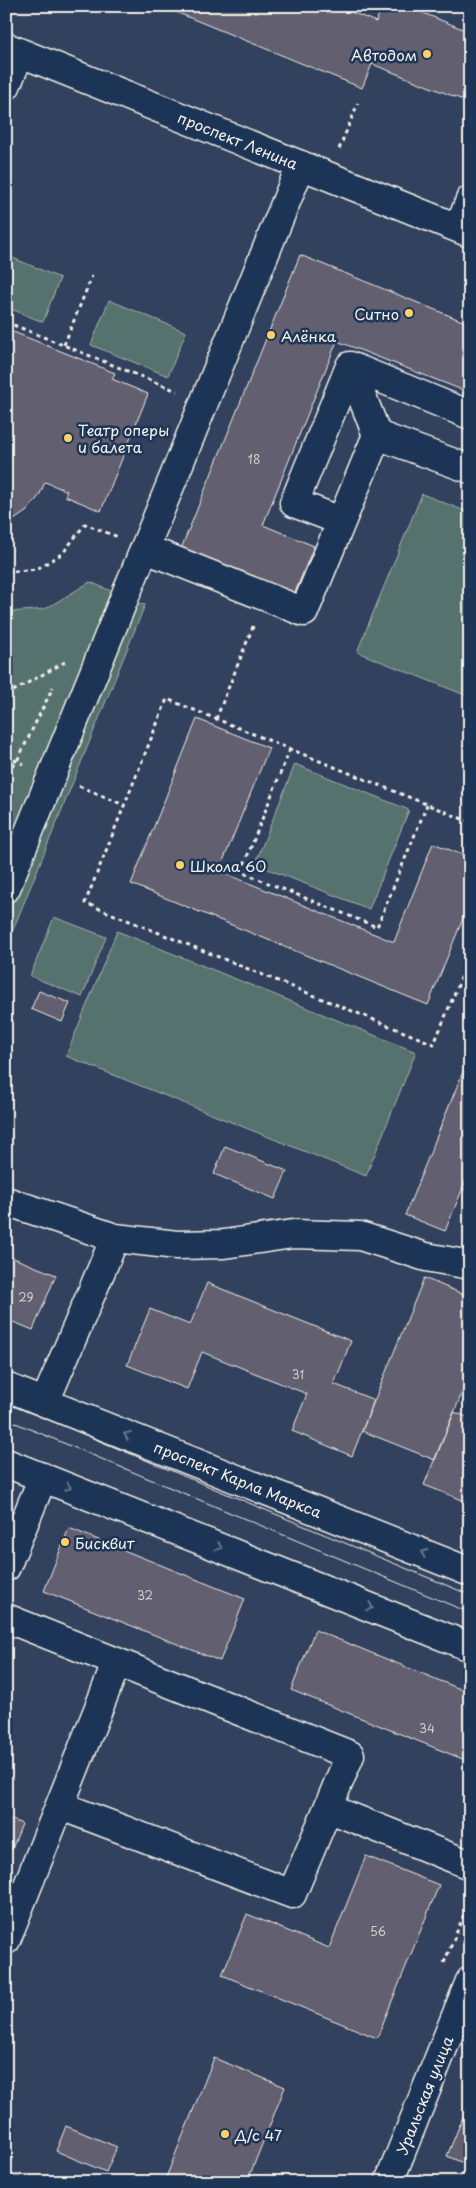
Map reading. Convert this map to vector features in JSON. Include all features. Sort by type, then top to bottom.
[{"type":"main road","points":[[6,86],[13,50]]},
{"type":"main road","name":"проспект Ленина","points":[[13,50],[464,230]]},
{"type":"main road","points":[[6,888],[110,638],[302,165]]},
{"type":"main road","points":[[464,230],[470,200]]},
{"type":"main road","points":[[146,549],[304,612],[377,435],[350,366]]},
{"type":"main road","points":[[341,521],[294,502],[350,366]]},
{"type":"main road","points":[[350,366],[470,415]]},
{"type":"main road","points":[[377,435],[470,469]]},
{"type":"main road","points":[[6,1201],[115,1238],[186,1244],[224,1244],[293,1234],[360,1236],[426,1257],[470,1265]]},
{"type":"main road","points":[[45,1402],[115,1238]]},
{"type":"main road","name":"проспект Карла Маркса","points":[[6,1387],[470,1572]]},
{"type":"main road","points":[[6,1462],[470,1647]]},
{"type":"main road","points":[[6,1567],[43,1477]]},
{"type":"main road","points":[[6,1618],[350,1755],[292,1894],[61,1806]]},
{"type":"main road","points":[[6,1940],[117,1662]]},
{"type":"main road","points":[[328,1808],[470,1865]]},
{"type":"main road","name":"Уральская улица","points":[[389,2182],[470,1981]]},
{"type":"path","points":[[64,345],[92,276]]},
{"type":"path","points":[[6,322],[182,393]]},
{"type":"path","points":[[6,572],[37,569],[63,553],[85,524],[146,549]]},
{"type":"path","points":[[216,719],[255,621]]},
{"type":"path","points":[[6,695],[110,638]]},
{"type":"path","points":[[62,670],[66,662]]},
{"type":"path","points":[[6,771],[17,761],[58,678]]},
{"type":"path","points":[[470,822],[167,699],[85,903],[434,1044],[470,956]]},
{"type":"path","points":[[290,749],[241,872],[377,927],[427,805]]},
{"type":"green space","points":[[6,255],[60,278],[43,322],[6,307]]},
{"type":"green space","points":[[109,300],[186,332],[168,376],[91,345]]},
{"type":"green space","points":[[422,494],[470,513],[470,697],[357,652]]},
{"type":"green space","points":[[90,582],[145,605],[6,947],[6,611],[45,609]]},
{"type":"green space","points":[[295,764],[409,810],[369,909],[255,864]]},
{"type":"green space","points":[[54,917],[106,937],[82,997],[30,976]]},
{"type":"green space","points":[[117,931],[416,1052],[366,1176],[66,1056]]},
{"type":"building","points":[[161,6],[337,6],[376,22],[382,6],[406,6],[470,32],[470,83],[463,100],[372,64],[362,88]]},
{"type":"building","points":[[300,255],[470,324],[470,393],[337,341],[263,525],[314,546],[294,595],[181,549]]},
{"type":"building","name":"Театр оперы и балета","points":[[6,329],[115,373],[112,379],[148,394],[101,511],[65,496],[67,491],[45,482],[39,496],[27,511],[11,522],[6,523]]},
{"type":"building","name":"Школа 60","points":[[197,719],[269,748],[219,871],[394,942],[433,843],[470,858],[470,901],[428,1005],[131,884]]},
{"type":"building","points":[[39,991],[70,1003],[62,1022],[31,1009]]},
{"type":"building","points":[[464,1069],[470,1072],[470,1171],[445,1231],[405,1215]]},
{"type":"building","points":[[225,1146],[287,1171],[275,1199],[214,1174]]},
{"type":"building","points":[[470,1171],[470,1192],[462,1189]]},
{"type":"building","points":[[6,1255],[56,1275],[33,1330],[6,1319]]},
{"type":"building","points":[[424,1278],[470,1297],[470,1373],[435,1460],[362,1431]]},
{"type":"building","points":[[207,1283],[351,1341],[334,1384],[374,1400],[352,1456],[292,1431],[307,1394],[202,1352],[187,1389],[127,1365],[150,1309],[190,1325]]},
{"type":"building","points":[[454,1412],[470,1418],[470,1503],[424,1485]]},
{"type":"building","points":[[69,1528],[245,1599],[220,1661],[44,1591]]},
{"type":"building","points":[[315,1630],[470,1693],[470,1762],[291,1690]]},
{"type":"building","points":[[6,1817],[22,1824],[6,1864]]},
{"type":"building","points":[[366,1856],[439,1885],[377,2038],[222,1975],[247,1914],[329,1948]]},
{"type":"building","name":"Д/с 47","points":[[214,2058],[285,2087],[247,2182],[169,2182],[165,2180]]},
{"type":"building","points":[[470,2100],[470,2166],[447,2156]]},
{"type":"building","points":[[66,2126],[117,2147],[106,2172],[56,2151]]},
{"type":"tram line","points":[[6,1402],[470,1595]]},
{"type":"tram line","points":[[6,1419],[470,1613]]},
{"type":"place","name":"Автодом","points":[[427,54]]},
{"type":"place","name":"Ситно","points":[[409,313]]},
{"type":"place","name":"Алёнка","points":[[271,335]]},
{"type":"place","name":"Театр оперы и балета","points":[[68,438]]},
{"type":"place","name":"Школа 60","points":[[180,865]]},
{"type":"place","name":"Бисквит","points":[[65,1542]]},
{"type":"place","name":"Д/с 47","points":[[225,2134]]}]
